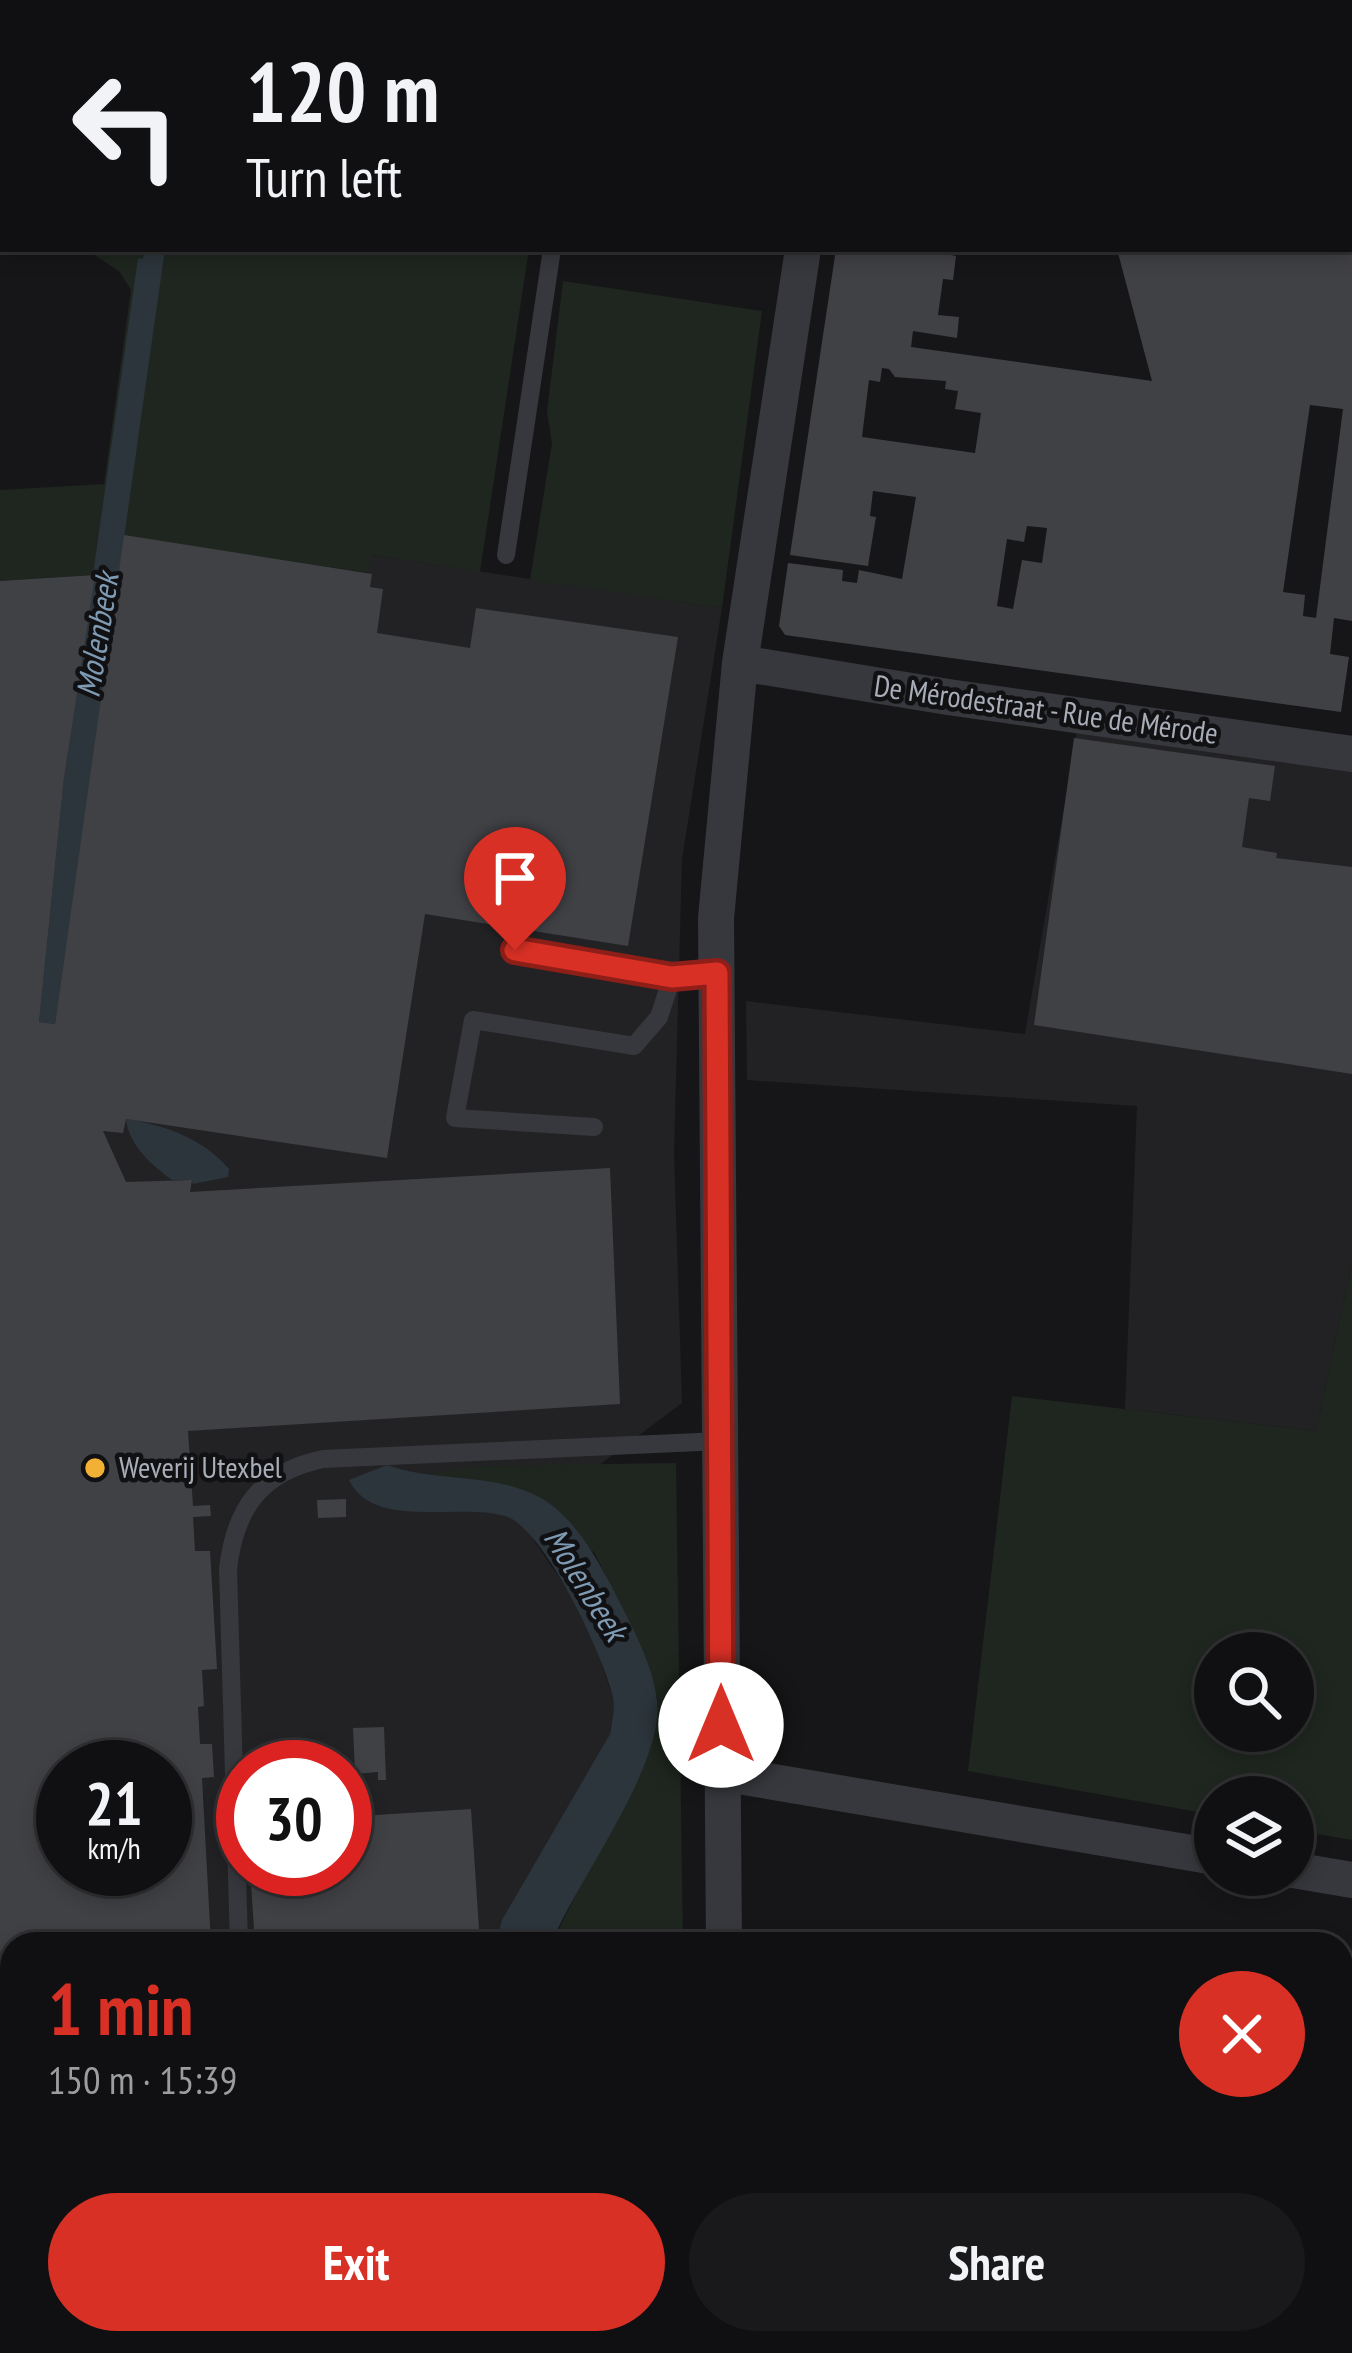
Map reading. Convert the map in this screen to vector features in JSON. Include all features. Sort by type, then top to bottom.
[{"type":"street","points":[[724,1932],[716,918],[740,663],[803,252]]},
{"type":"street","name":"De Mérodestraat - Rue de Mérode","points":[[740,663],[1352,754]]},
{"type":"street","points":[[722,1773],[1194,1853]]},
{"type":"street","points":[[1314,1874],[1352,1880]]},
{"type":"lane","points":[[506,555],[552,252]]},
{"type":"lane","points":[[515,950],[672,977],[717,973]]},
{"type":"lane","points":[[594,1127],[455,1118],[473,1019],[634,1046],[659,1017],[672,977]]},
{"type":"lane","points":[[239,1932],[228,1570],[235,1531],[254,1496],[295,1465],[323,1459],[721,1442]]},
{"type":"shaded area","points":[[90,252],[529,252],[480,572],[372,555],[369,573],[97,532],[95,575],[0,581],[0,490],[104,484],[131,290],[119,271]]},
{"type":"shaded area","points":[[563,281],[762,311],[722,608],[530,580],[552,443],[547,412]]},
{"type":"shaded area","name":"Weverij Utexbel","points":[[96,532],[368,573],[371,555],[722,608],[682,859],[674,1152],[682,1403],[522,1523],[567,1589],[596,1647],[614,1700],[610,1734],[504,1932],[0,1932],[0,581],[95,575]]},
{"type":"shaded area","points":[[1078,725],[1352,767],[1352,1263],[1316,1431],[1125,1409],[1137,1106],[747,1080],[746,1001],[1025,1034]]},
{"type":"shaded area","points":[[1352,1263],[1352,1840],[1314,1834],[1314,1776],[1194,1776],[1194,1811],[968,1771],[1012,1396],[1316,1431]]},
{"type":"shaded area","points":[[676,1463],[683,1932],[557,1932],[645,1760],[657,1698],[623,1610],[594,1552],[415,1476],[481,1466]]},
{"type":"water","name":"Molenbeek","points":[[144,252],[165,252],[55,1024],[39,1022],[64,778],[138,258],[143,259]]},
{"type":"water","points":[[126,1119],[195,1141],[219,1158],[229,1169],[228,1177],[193,1184],[172,1180],[137,1146]]},
{"type":"water","name":"Molenbeek","points":[[387,1465],[503,1484],[539,1497],[582,1538],[633,1629],[651,1672],[656,1728],[633,1790],[557,1932],[499,1932],[610,1734],[614,1702],[585,1625],[554,1568],[520,1525],[487,1513],[420,1512],[377,1505],[361,1496],[349,1480]]},
{"type":"building","points":[[836,252],[956,256],[953,280],[943,279],[938,315],[959,317],[957,338],[913,331],[911,347],[1152,381],[1118,252],[1352,252],[1352,621],[1334,618],[1330,654],[1349,657],[1341,712],[785,635],[779,626],[788,563],[843,570],[842,581],[857,583],[859,570],[902,579],[916,497],[873,491],[870,516],[876,517],[868,566],[790,555]],"holes":[[[882,368],[895,377],[946,381],[945,389],[958,391],[955,409],[981,413],[975,453],[862,437],[869,380],[880,382]],[[1310,405],[1343,409],[1316,618],[1303,616],[1305,595],[1283,592]],[[1027,526],[1047,528],[1042,563],[1022,560],[1013,609],[997,606],[1007,539],[1024,542]]]},
{"type":"building","name":"Weverij Utexbel","points":[[124,535],[372,574],[370,587],[383,589],[377,633],[470,648],[476,608],[678,637],[628,946],[425,914],[387,1158],[126,1119],[123,1133],[103,1131],[126,1182],[192,1180],[190,1192],[610,1168],[620,1404],[188,1431],[193,1506],[210,1505],[211,1516],[193,1517],[195,1551],[210,1551],[217,1669],[202,1670],[204,1706],[198,1707],[200,1744],[212,1744],[214,1777],[202,1778],[210,1932],[0,1932],[0,581],[95,575],[64,778],[39,1022],[55,1024]]},
{"type":"building","points":[[1074,738],[1275,766],[1270,801],[1249,798],[1242,847],[1277,853],[1276,858],[1352,867],[1352,1074],[1034,1025]]},
{"type":"building","points":[[346,1499],[346,1517],[318,1518],[317,1500]]},
{"type":"building","points":[[384,1727],[386,1780],[378,1780],[378,1772],[372,1773],[372,1740],[354,1740],[353,1728]]},
{"type":"building","points":[[471,1809],[479,1932],[254,1932],[252,1896],[372,1896],[372,1815]]},
{"type":"place","name":"Weverij Utexbel","points":[[95,1468]]},
{"type":"route","points":[[515,950],[672,977],[717,973],[721,1725]]}]
